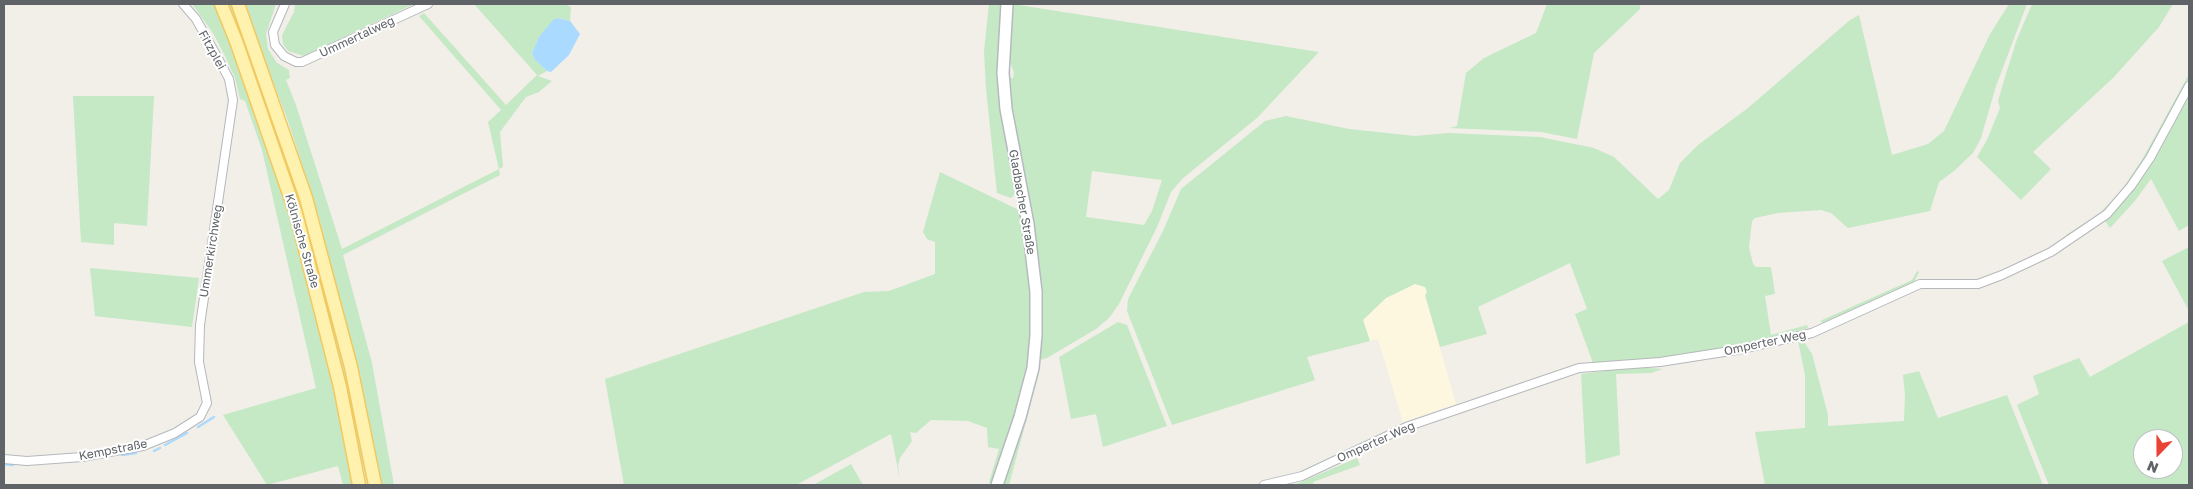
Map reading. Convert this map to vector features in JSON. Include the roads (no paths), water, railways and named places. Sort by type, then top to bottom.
[{"type":"main road","name":"Kölnische Straße","points":[[220,4],[236,41],[296,214],[340,387],[359,485]]},
{"type":"main road","name":"Kölnische Straße","points":[[238,4],[306,198],[351,367],[375,485]]},
{"type":"main road","name":"Gladbacher Straße","points":[[996,485],[1020,417],[1033,368],[1036,335],[1036,292],[1028,224],[1006,109],[1003,73],[1008,4]]},
{"type":"street","name":"Fitzplei","points":[[183,4],[196,19],[219,60],[229,80],[233,100]]},
{"type":"street","name":"Ummertalweg","points":[[285,4],[273,38],[275,45],[284,56],[296,62],[308,60],[428,4]]},
{"type":"street","name":"Omperter Weg","points":[[1264,485],[1302,476],[1406,427],[1580,368],[1660,362],[1736,350],[1812,333],[1920,284],[1978,284],[2002,275],[2051,252],[2108,214],[2131,186],[2150,158],[2189,86]]},
{"type":"street","name":"Ummerkirchweg","points":[[208,403],[199,362],[200,326],[233,100]]},
{"type":"street","name":"Kempstraße","points":[[4,459],[28,461],[82,457],[143,446],[175,433],[200,418],[208,403]]},
{"type":"water","points":[[558,18],[570,21],[580,34],[569,55],[551,72],[547,71],[534,59],[532,53],[539,37],[553,20]]},
{"type":"waterway","points":[[198,427],[214,417]]},
{"type":"waterway","points":[[165,445],[187,433]]},
{"type":"waterway","points":[[154,451],[160,448]]},
{"type":"waterway","points":[[122,455],[136,453]]},
{"type":"waterway","points":[[4,464],[13,465]]}]
